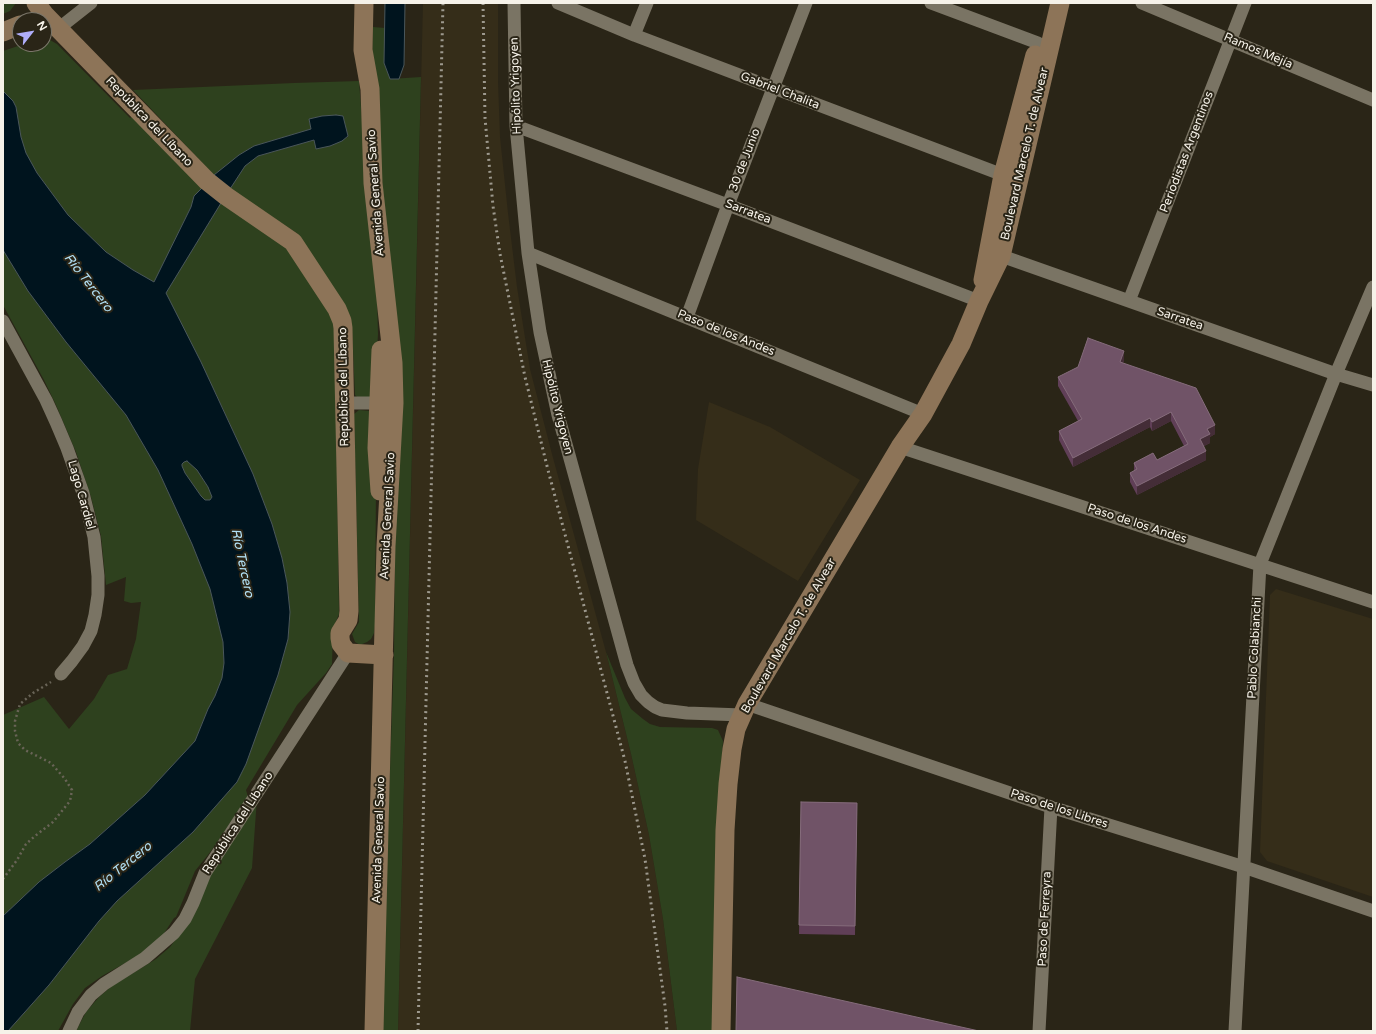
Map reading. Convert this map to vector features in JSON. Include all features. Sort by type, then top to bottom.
[{"type":"main road","name":"Avenida General Savio","points":[[364,3],[363,50],[370,89],[373,183],[381,263],[382,337],[387,403],[377,448],[377,463],[386,546],[374,1031]]},
{"type":"main road","name":"Boulevard Marcelo T. de Alvear","points":[[994,254],[1003,176],[1047,3]]},
{"type":"main road","name":"Boulevard Marcelo T. de Alvear","points":[[721,1031],[725,830],[728,784],[736,730],[744,710],[900,447],[922,414],[961,344],[979,301],[994,254],[1060,3]]},
{"type":"main road","name":"República del Líbano","points":[[52,24],[207,181],[226,196],[293,242],[337,309],[343,328],[348,612],[348,620],[340,633],[340,638],[341,644],[348,653]]},
{"type":"main road","points":[[348,653],[384,655]]},
{"type":"street","points":[[58,29],[91,3]]},
{"type":"street","name":"Hipólito Yrigoyen","points":[[514,3],[516,126],[528,253],[540,332],[558,415],[623,650],[634,683],[640,695],[648,702],[662,710],[686,713],[744,710]]},
{"type":"street","name":"Gabriel Chalita","points":[[558,3],[634,35],[1003,176]]},
{"type":"street","points":[[634,35],[647,3]]},
{"type":"street","name":"30 de Junio","points":[[687,317],[728,205],[806,3]]},
{"type":"street","points":[[931,3],[1038,43]]},
{"type":"street","name":"Ramos Mejía","points":[[1142,3],[1231,39],[1373,100]]},
{"type":"street","name":"Periodistas Argentinos","points":[[1129,301],[1245,3]]},
{"type":"street","name":"Sarratea","points":[[516,126],[979,301]]},
{"type":"street","name":"Paso de los Andes","points":[[528,253],[922,414]]},
{"type":"street","name":"Sarratea","points":[[994,254],[1336,374],[1373,385]]},
{"type":"street","name":"Pablo Colabianchi","points":[[1235,1031],[1244,867],[1255,563],[1373,287]]},
{"type":"street","name":"Lago Cardiel","points":[[3,321],[7,336],[46,400],[67,448],[83,493],[94,537],[98,576],[98,596],[95,615],[83,646],[61,674]]},
{"type":"street","points":[[344,403],[387,403]]},
{"type":"street","name":"Paso de los Andes","points":[[900,447],[1373,602]]},
{"type":"street","points":[[1236,846],[1255,563]]},
{"type":"street","name":"República del Líbano","points":[[68,1031],[78,1012],[91,994],[145,958],[174,933],[185,918],[193,903],[205,872],[348,653]]},
{"type":"street","name":"Paso de los Libres","points":[[744,710],[1244,867],[1373,911]]},
{"type":"street","name":"Paso de Ferreyra","points":[[1039,1031],[1051,807]]},
{"type":"path","points":[[3,879],[26,844],[53,822],[70,801],[72,790],[65,779],[51,763],[25,750],[18,743],[15,731],[15,721],[20,704],[33,693],[53,681],[61,674]]},
{"type":"shaded area","points":[[423,3],[498,3],[500,137],[517,287],[530,369],[606,652],[649,835],[663,919],[677,1031],[398,1031]]},
{"type":"shaded area","points":[[709,402],[770,427],[860,480],[798,581],[696,520],[698,469]]},
{"type":"shaded area","points":[[1276,589],[1373,619],[1373,897],[1267,861],[1260,852],[1270,595]]},
{"type":"green space","points":[[3,3],[16,3],[10,11],[3,14]]},
{"type":"green space","points":[[373,27],[385,28],[384,63],[390,79],[421,77],[398,1031],[381,1031],[394,655],[395,548],[384,205],[372,56]]},
{"type":"green space","points":[[52,41],[57,44],[130,118],[133,116],[202,188],[194,196],[191,207],[154,283],[106,252],[68,215],[37,173],[25,153],[16,107],[13,101],[3,91],[3,51],[12,48],[12,52],[52,52]]},
{"type":"green space","points":[[359,81],[365,159],[376,260],[378,334],[375,390],[370,398],[357,397],[355,395],[352,327],[298,234],[230,189],[245,166],[258,156],[314,140],[316,149],[330,146],[348,137],[343,116],[322,116],[309,119],[311,129],[254,146],[239,155],[214,175],[133,90]]},
{"type":"green space","points":[[221,203],[287,248],[328,309],[335,328],[339,614],[333,629],[332,664],[326,673],[297,705],[246,790],[248,797],[211,851],[195,871],[176,917],[161,938],[143,953],[102,976],[85,988],[73,1004],[58,1031],[8,1031],[49,985],[99,921],[117,901],[193,832],[237,782],[278,675],[288,639],[290,612],[287,583],[282,558],[272,524],[253,474],[218,398],[165,293]]},
{"type":"green space","points":[[3,250],[28,291],[66,342],[126,415],[158,470],[192,544],[210,589],[223,642],[224,663],[222,678],[195,741],[145,795],[90,844],[39,882],[3,916],[3,715],[44,697],[69,729],[94,699],[108,675],[127,669],[136,639],[141,602],[131,603],[124,601],[126,577],[106,585],[101,536],[91,497],[76,452],[44,380],[3,305]]},
{"type":"green space","points":[[359,410],[370,411],[376,483],[375,626],[371,639],[360,645],[355,642],[352,634],[359,622],[354,414]]},
{"type":"green space","points":[[187,461],[197,470],[208,487],[212,497],[210,500],[205,500],[201,496],[185,473],[182,464]]},
{"type":"green space","points":[[606,652],[631,709],[643,719],[650,724],[660,727],[712,728],[718,730],[723,741],[720,783],[714,1031],[677,1031],[663,919],[649,835]]},
{"type":"green space","points":[[257,798],[252,868],[195,979],[190,1031],[76,1031],[86,1012],[99,997],[112,986],[156,959],[170,947],[184,928],[213,868]]},
{"type":"water","points":[[385,3],[405,3],[404,65],[399,79],[390,79],[384,63]]},
{"type":"water","name":"Río Tercero","points":[[3,91],[13,101],[16,107],[21,137],[26,153],[37,173],[68,215],[106,252],[154,282],[191,207],[194,196],[202,188],[221,203],[166,293],[201,362],[253,474],[272,524],[282,558],[287,583],[290,612],[288,639],[278,675],[246,764],[237,782],[193,832],[117,901],[99,921],[49,985],[8,1031],[3,1031],[3,916],[39,882],[90,844],[145,795],[195,741],[222,678],[224,663],[223,642],[210,589],[192,544],[158,470],[126,415],[66,342],[28,291],[3,250]],"holes":[[[187,461],[197,470],[208,487],[212,497],[210,500],[205,500],[201,496],[185,473],[182,464]]]},
{"type":"water","points":[[336,115],[343,116],[348,136],[342,141],[330,146],[316,149],[314,140],[258,156],[245,166],[230,189],[214,175],[239,155],[254,146],[311,129],[309,119]]},
{"type":"building","points":[[1088,338],[1124,351],[1120,362],[1196,388],[1215,425],[1207,429],[1210,434],[1200,439],[1206,451],[1137,486],[1130,473],[1137,469],[1134,463],[1153,453],[1157,460],[1188,444],[1171,412],[1152,422],[1150,418],[1073,458],[1059,431],[1082,419],[1058,377],[1078,367]]},
{"type":"building","points":[[801,802],[857,803],[855,926],[799,925]]},
{"type":"building","points":[[737,977],[979,1031],[736,1031]]},
{"type":"railway","points":[[418,1031],[443,3]]},
{"type":"railway","points":[[483,3],[485,118],[493,206],[500,254],[525,377],[625,761],[645,859],[667,1031]]}]
